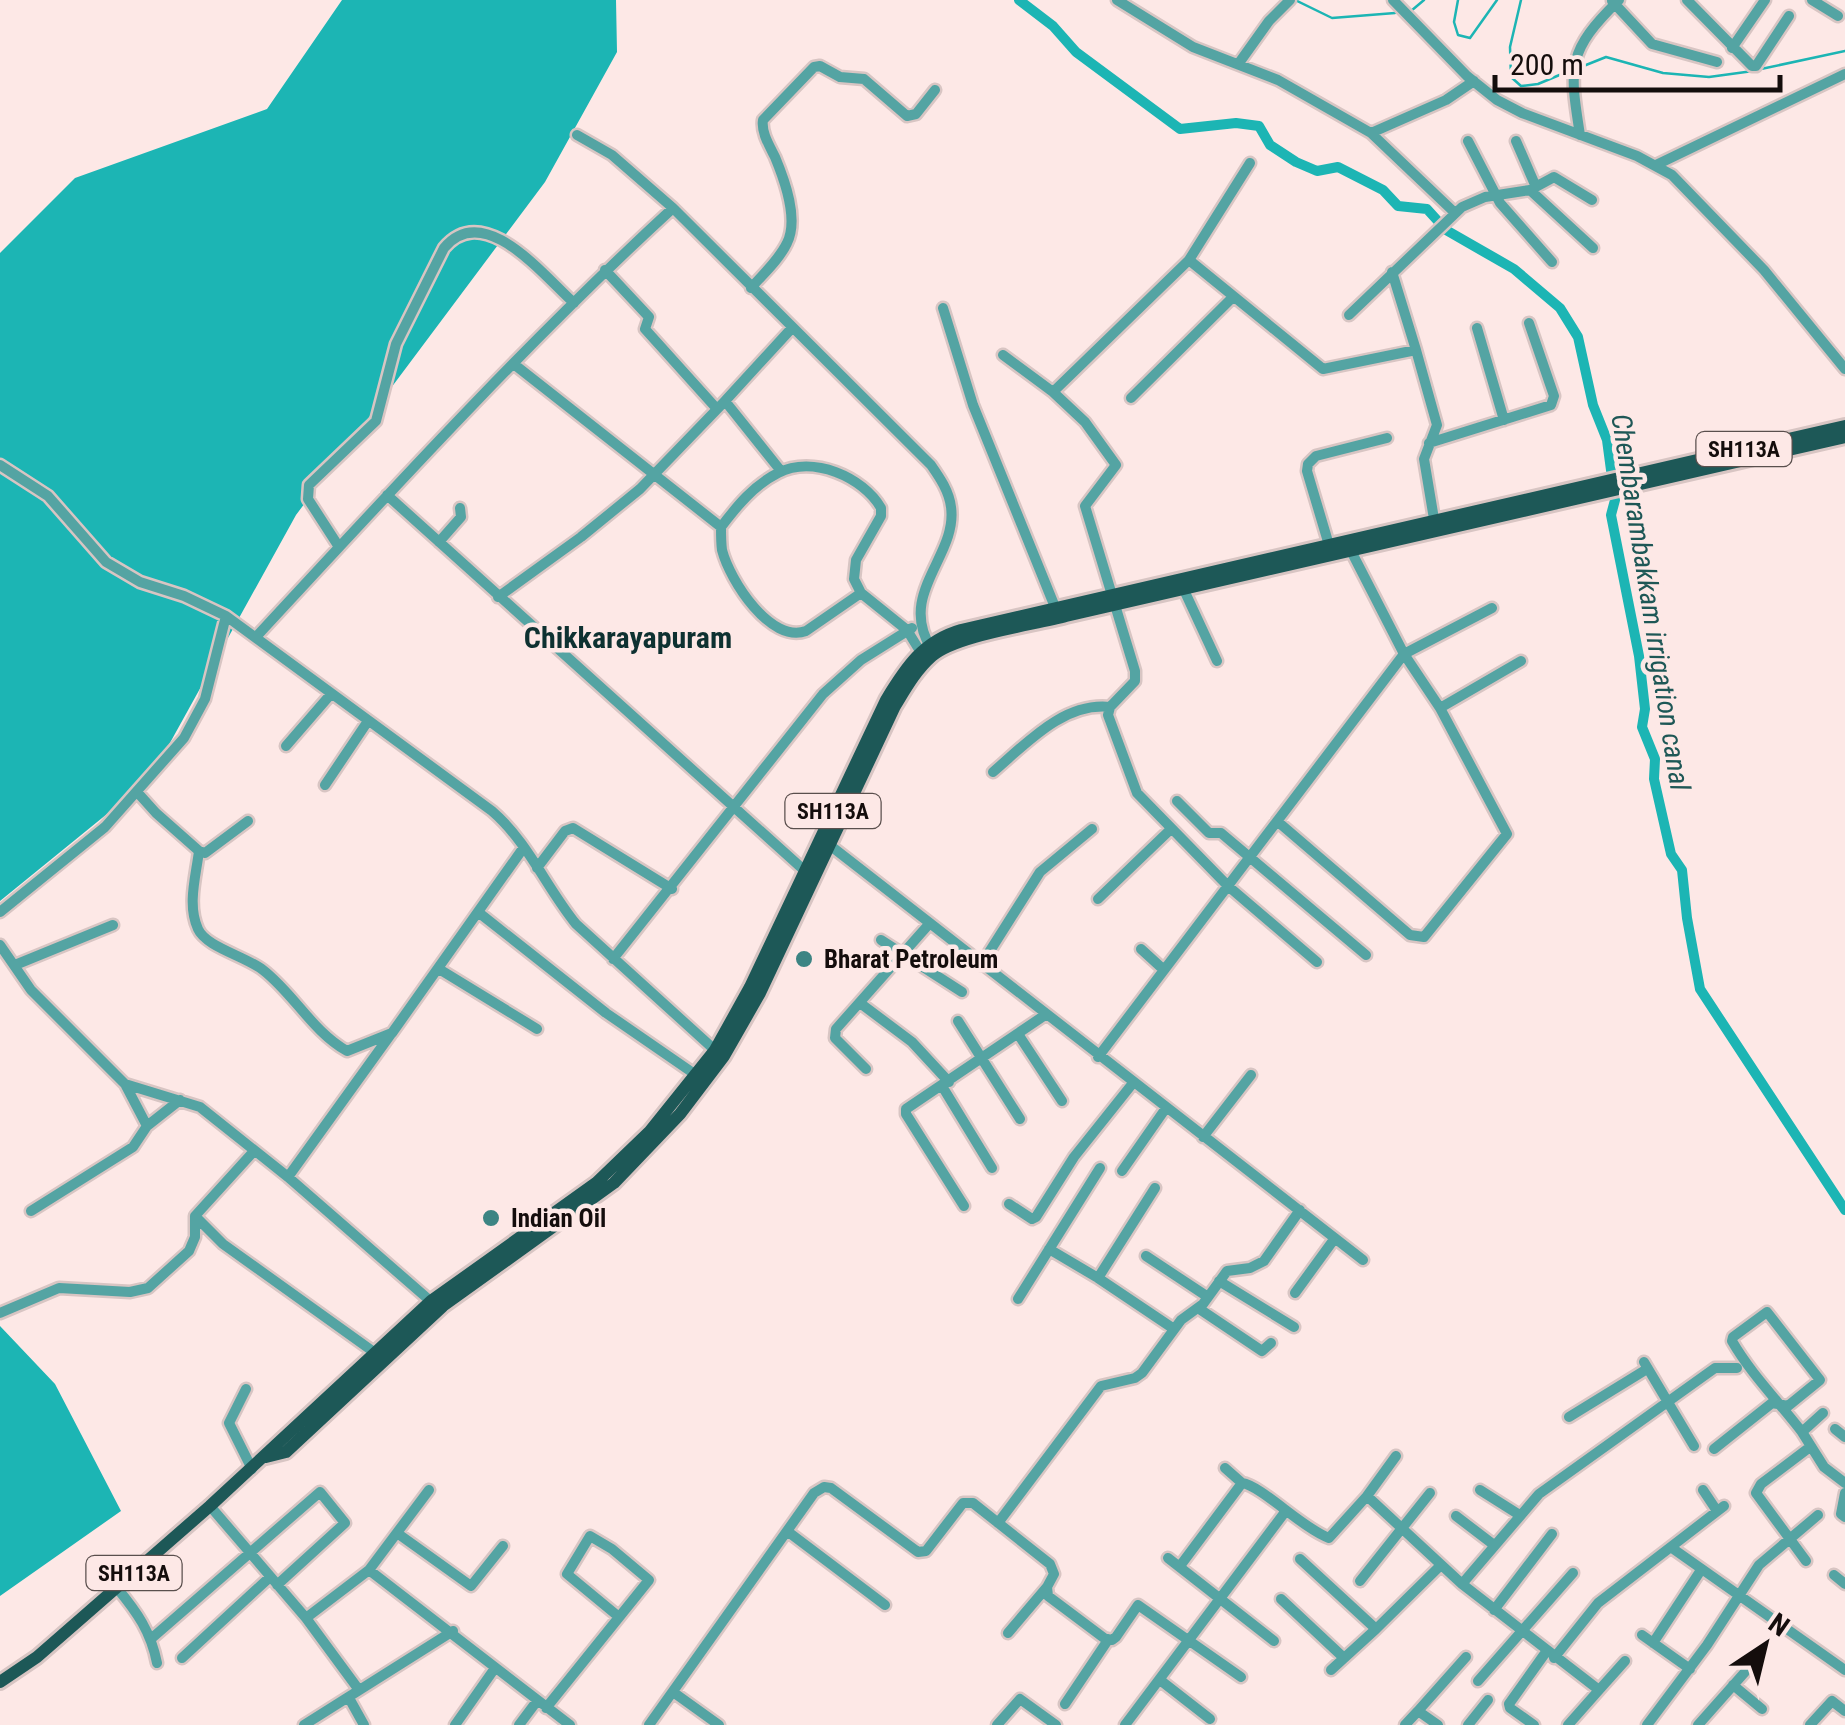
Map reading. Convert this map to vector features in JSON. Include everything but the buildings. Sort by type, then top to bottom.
[{"type":"main road","name":"SH113A","points":[[1644,477],[1845,426]]},
{"type":"main road","name":"SH113A","points":[[1113,600],[1184,590],[1348,546],[1593,488],[1845,437]]},
{"type":"main road","name":"SH113A","points":[[436,1305],[614,1183],[658,1139],[760,993],[886,700],[944,635],[1113,600],[1329,545],[1348,546]]},
{"type":"main road","name":"SH113A","points":[[0,1682],[37,1658],[436,1305],[596,1182],[650,1132],[696,1075],[720,1053],[805,871],[826,843]]},
{"type":"street","points":[[1393,0],[1497,100],[1672,175],[1764,270],[1845,369]]},
{"type":"street","points":[[1687,0],[1747,63],[1756,66],[1789,16]]},
{"type":"street","points":[[1732,48],[1764,0]]},
{"type":"street","points":[[1812,0],[1838,16]]},
{"type":"street","points":[[1239,63],[1269,21],[1289,1]]},
{"type":"street","points":[[1580,135],[1572,70],[1584,37],[1615,1],[1652,44],[1717,62]]},
{"type":"street","points":[[1123,2],[1192,47],[1278,80],[1370,133],[1448,218]]},
{"type":"street","points":[[751,288],[784,248],[790,232],[790,202],[782,172],[762,128],[763,120],[814,67],[846,78],[864,79],[907,116],[916,114],[935,90]]},
{"type":"street","points":[[1656,165],[1845,74]]},
{"type":"street","points":[[1370,133],[1446,100],[1474,81]]},
{"type":"street","points":[[577,135],[612,155],[673,208],[931,466],[945,486],[951,524],[924,593],[920,624],[928,652]]},
{"type":"street","points":[[1468,141],[1495,196],[1552,262]]},
{"type":"street","points":[[1516,141],[1533,188],[1593,248]]},
{"type":"street","points":[[1053,392],[1189,260],[1250,162]]},
{"type":"street","points":[[1348,315],[1448,218],[1495,196],[1533,188],[1554,176],[1592,200]]},
{"type":"street","points":[[256,637],[605,270],[673,208]]},
{"type":"street","points":[[339,547],[308,499],[309,485],[376,421],[396,344],[453,236],[465,230],[495,237],[514,248],[574,303]]},
{"type":"street","points":[[1189,260],[1323,369],[1416,350]]},
{"type":"street","points":[[605,270],[648,317],[645,328],[781,471]]},
{"type":"street","points":[[1392,272],[1437,425],[1424,459],[1435,525]]},
{"type":"street","points":[[1132,398],[1232,298]]},
{"type":"street","points":[[943,308],[974,405],[1057,613]]},
{"type":"street","points":[[1429,442],[1547,408],[1554,400],[1528,324]]},
{"type":"street","points":[[498,597],[597,524],[652,475],[791,328]]},
{"type":"street","points":[[1477,328],[1504,420]]},
{"type":"street","points":[[1003,354],[1085,422],[1116,465],[1085,506],[1135,671],[1135,681],[1110,707],[1108,715],[1130,781],[1137,793],[1228,886],[1317,962]]},
{"type":"street","points":[[514,364],[721,527]]},
{"type":"street","points":[[1329,545],[1308,464],[1316,456],[1387,438]]},
{"type":"street","points":[[0,465],[48,496],[106,562],[140,582],[184,596],[226,616],[492,811],[524,847],[568,914],[720,1053]]},
{"type":"street","points":[[861,594],[806,631],[796,635],[778,630],[745,594],[732,572],[722,550],[721,527],[743,500],[781,471],[810,467],[830,470],[864,487],[876,499],[881,516],[856,560],[854,578],[861,594],[928,652]]},
{"type":"street","points":[[387,495],[805,871]]},
{"type":"street","points":[[439,542],[461,517],[460,508]]},
{"type":"street","points":[[1278,821],[1410,936],[1424,937],[1508,834],[1440,708],[1404,654],[1348,546]]},
{"type":"street","points":[[1184,590],[1217,661]]},
{"type":"street","points":[[1098,1057],[1404,654],[1492,608]]},
{"type":"street","points":[[0,912],[106,828],[184,738],[199,714],[226,616]]},
{"type":"street","points":[[613,959],[823,694],[861,660],[920,624]]},
{"type":"street","points":[[1440,708],[1521,661]]},
{"type":"street","points":[[286,746],[331,694]]},
{"type":"street","points":[[993,772],[1067,715],[1084,707],[1110,707]]},
{"type":"street","points":[[326,784],[368,722]]},
{"type":"street","points":[[138,792],[199,852],[214,848],[248,821]]},
{"type":"street","points":[[1177,801],[1209,833],[1222,833],[1366,955]]},
{"type":"street","points":[[537,868],[565,831],[573,828],[672,889]]},
{"type":"street","points":[[1098,898],[1171,828]]},
{"type":"street","points":[[982,965],[1040,872],[1092,829]]},
{"type":"street","points":[[826,843],[1363,1260]]},
{"type":"street","points":[[288,1177],[524,847]]},
{"type":"street","points":[[199,852],[193,884],[198,930],[216,948],[240,954],[267,973],[326,1040],[347,1051],[392,1033]]},
{"type":"street","points":[[478,912],[606,1013],[696,1075]]},
{"type":"street","points":[[866,1069],[834,1038],[836,1029],[930,923]]},
{"type":"street","points":[[16,965],[113,925]]},
{"type":"street","points":[[881,940],[962,992]]},
{"type":"street","points":[[0,944],[30,990],[126,1084],[147,1126]]},
{"type":"street","points":[[1140,949],[1164,970]]},
{"type":"street","points":[[439,969],[536,1029]]},
{"type":"street","points":[[860,1003],[912,1042],[946,1084],[992,1168]]},
{"type":"street","points":[[964,1206],[906,1114],[910,1103],[946,1084],[1045,1015]]},
{"type":"street","points":[[958,1021],[1020,1119]]},
{"type":"street","points":[[1018,1034],[1062,1101]]},
{"type":"street","points":[[1203,1136],[1251,1075]]},
{"type":"street","points":[[1009,1204],[1032,1219],[1036,1217],[1074,1157],[1132,1083]]},
{"type":"street","points":[[126,1084],[200,1107],[436,1305]]},
{"type":"street","points":[[31,1211],[133,1147],[147,1126],[180,1100]]},
{"type":"street","points":[[1122,1171],[1166,1108]]},
{"type":"street","points":[[0,1314],[59,1288],[130,1292],[148,1288],[189,1251],[195,1237],[196,1216],[254,1151]]},
{"type":"street","points":[[1018,1299],[1100,1168]]},
{"type":"street","points":[[1098,1278],[1155,1188]]},
{"type":"street","points":[[998,1523],[1102,1386],[1142,1373],[1174,1328],[1198,1308],[1227,1271],[1250,1268],[1264,1261],[1300,1210]]},
{"type":"street","points":[[196,1216],[224,1244],[380,1356]]},
{"type":"street","points":[[1295,1293],[1335,1238]]},
{"type":"street","points":[[1049,1249],[1174,1328]]},
{"type":"street","points":[[1146,1256],[1208,1297]]},
{"type":"street","points":[[1220,1281],[1294,1326]]},
{"type":"street","points":[[1198,1308],[1262,1352],[1271,1344]]},
{"type":"street","points":[[1714,1449],[1772,1404],[1782,1406],[1800,1399],[1820,1380],[1767,1312],[1733,1337],[1732,1342],[1782,1406],[1802,1432],[1824,1467],[1845,1484]]},
{"type":"street","points":[[1569,1418],[1645,1366],[1694,1446]]},
{"type":"street","points":[[1462,1584],[1539,1494],[1715,1368],[1738,1368]]},
{"type":"street","points":[[246,1389],[229,1423],[252,1468]]},
{"type":"street","points":[[1802,1432],[1823,1413]]},
{"type":"street","points":[[1806,1561],[1756,1493],[1761,1484],[1810,1447]]},
{"type":"street","points":[[1225,1468],[1284,1512],[1329,1538],[1396,1456]]},
{"type":"street","points":[[1180,1566],[1242,1483]]},
{"type":"street","points":[[649,1725],[814,1492],[824,1487],[831,1488],[918,1552],[926,1550],[967,1502],[998,1523],[1053,1568],[1054,1574],[1008,1633]]},
{"type":"street","points":[[306,1618],[370,1570],[429,1490]]},
{"type":"street","points":[[1480,1490],[1518,1514]]},
{"type":"street","points":[[1534,1725],[1509,1704],[1598,1603],[1720,1508],[1703,1490]]},
{"type":"street","points":[[152,1638],[317,1492],[345,1523],[182,1658]]},
{"type":"street","points":[[1360,1581],[1430,1493]]},
{"type":"street","points":[[1845,1493],[1840,1514],[1845,1517]]},
{"type":"street","points":[[1366,1496],[1462,1584],[1599,1690]]},
{"type":"street","points":[[210,1506],[306,1618],[359,1690]]},
{"type":"street","points":[[1131,1723],[1284,1512]]},
{"type":"street","points":[[1653,1723],[1759,1565],[1818,1515]]},
{"type":"street","points":[[1456,1516],[1494,1545]]},
{"type":"street","points":[[786,1531],[885,1606]]},
{"type":"street","points":[[397,1533],[471,1586],[502,1546]]},
{"type":"street","points":[[1494,1610],[1552,1534]]},
{"type":"street","points":[[519,1725],[541,1705],[618,1617],[649,1580],[590,1536],[567,1574],[618,1617]]},
{"type":"street","points":[[1672,1548],[1845,1670]]},
{"type":"street","points":[[1168,1558],[1274,1641]]},
{"type":"street","points":[[1300,1559],[1376,1628]]},
{"type":"street","points":[[1331,1670],[1442,1565]]},
{"type":"street","points":[[370,1570],[570,1725]]},
{"type":"street","points":[[1653,1642],[1701,1570]]},
{"type":"street","points":[[1478,1681],[1573,1573]]},
{"type":"street","points":[[1834,1575],[1845,1584]]},
{"type":"street","points":[[1047,1586],[1051,1599],[1108,1640]]},
{"type":"street","points":[[117,1588],[152,1638],[157,1663]]},
{"type":"street","points":[[1281,1599],[1344,1658]]},
{"type":"street","points":[[1065,1704],[1108,1640],[1116,1637],[1138,1605],[1241,1677]]},
{"type":"street","points":[[304,1725],[452,1632]]},
{"type":"street","points":[[1642,1634],[1690,1669]]},
{"type":"street","points":[[1405,1725],[1466,1657]]},
{"type":"street","points":[[1568,1725],[1625,1661]]},
{"type":"street","points":[[455,1725],[495,1668]]},
{"type":"street","points":[[1698,1725],[1744,1672]]},
{"type":"street","points":[[1160,1680],[1210,1718]]},
{"type":"street","points":[[1733,1685],[1762,1709]]},
{"type":"street","points":[[672,1692],[719,1725]]},
{"type":"street","points":[[348,1698],[364,1725]]},
{"type":"street","points":[[996,1725],[1020,1699],[1055,1725]]},
{"type":"street","points":[[1468,1725],[1488,1700]]},
{"type":"street","points":[[1810,1725],[1832,1700],[1845,1711]]},
{"type":"street","points":[[1418,1710],[1438,1725]]},
{"type":"water","points":[[342,0],[616,0],[617,52],[545,182],[296,515],[150,779],[0,901],[0,253],[75,178],[267,109]]},
{"type":"water","points":[[0,1326],[55,1384],[121,1511],[0,1596]]},
{"type":"waterway","name":"Chembarambakkam irrigation canal","points":[[1019,0],[1053,26],[1076,52],[1180,129],[1236,123],[1259,126],[1270,145],[1296,162],[1317,171],[1338,167],[1383,190],[1398,206],[1427,209],[1446,230],[1514,269],[1560,308],[1578,337],[1593,405],[1607,440],[1615,500],[1611,515],[1639,656],[1645,709],[1642,727],[1655,759],[1654,779],[1671,854],[1682,870],[1700,989],[1845,1210]]},
{"type":"waterway","points":[[1295,0],[1332,18],[1395,13]]},
{"type":"waterway","points":[[1411,11],[1424,0]]},
{"type":"waterway","points":[[1458,0],[1454,22],[1458,35],[1470,38],[1497,0]]},
{"type":"waterway","points":[[1521,0],[1510,47],[1511,77],[1521,86],[1538,84],[1569,71]]},
{"type":"waterway","points":[[1761,69],[1845,51]]},
{"type":"waterway","points":[[1581,67],[1606,57],[1663,73],[1709,77],[1753,71]]},
{"type":"place","name":"Bharat Petroleum","points":[[804,959]]},
{"type":"place","name":"Indian Oil","points":[[491,1218]]},
{"type":"district","name":"Chikkarayapuram","points":[[628,638]]}]
